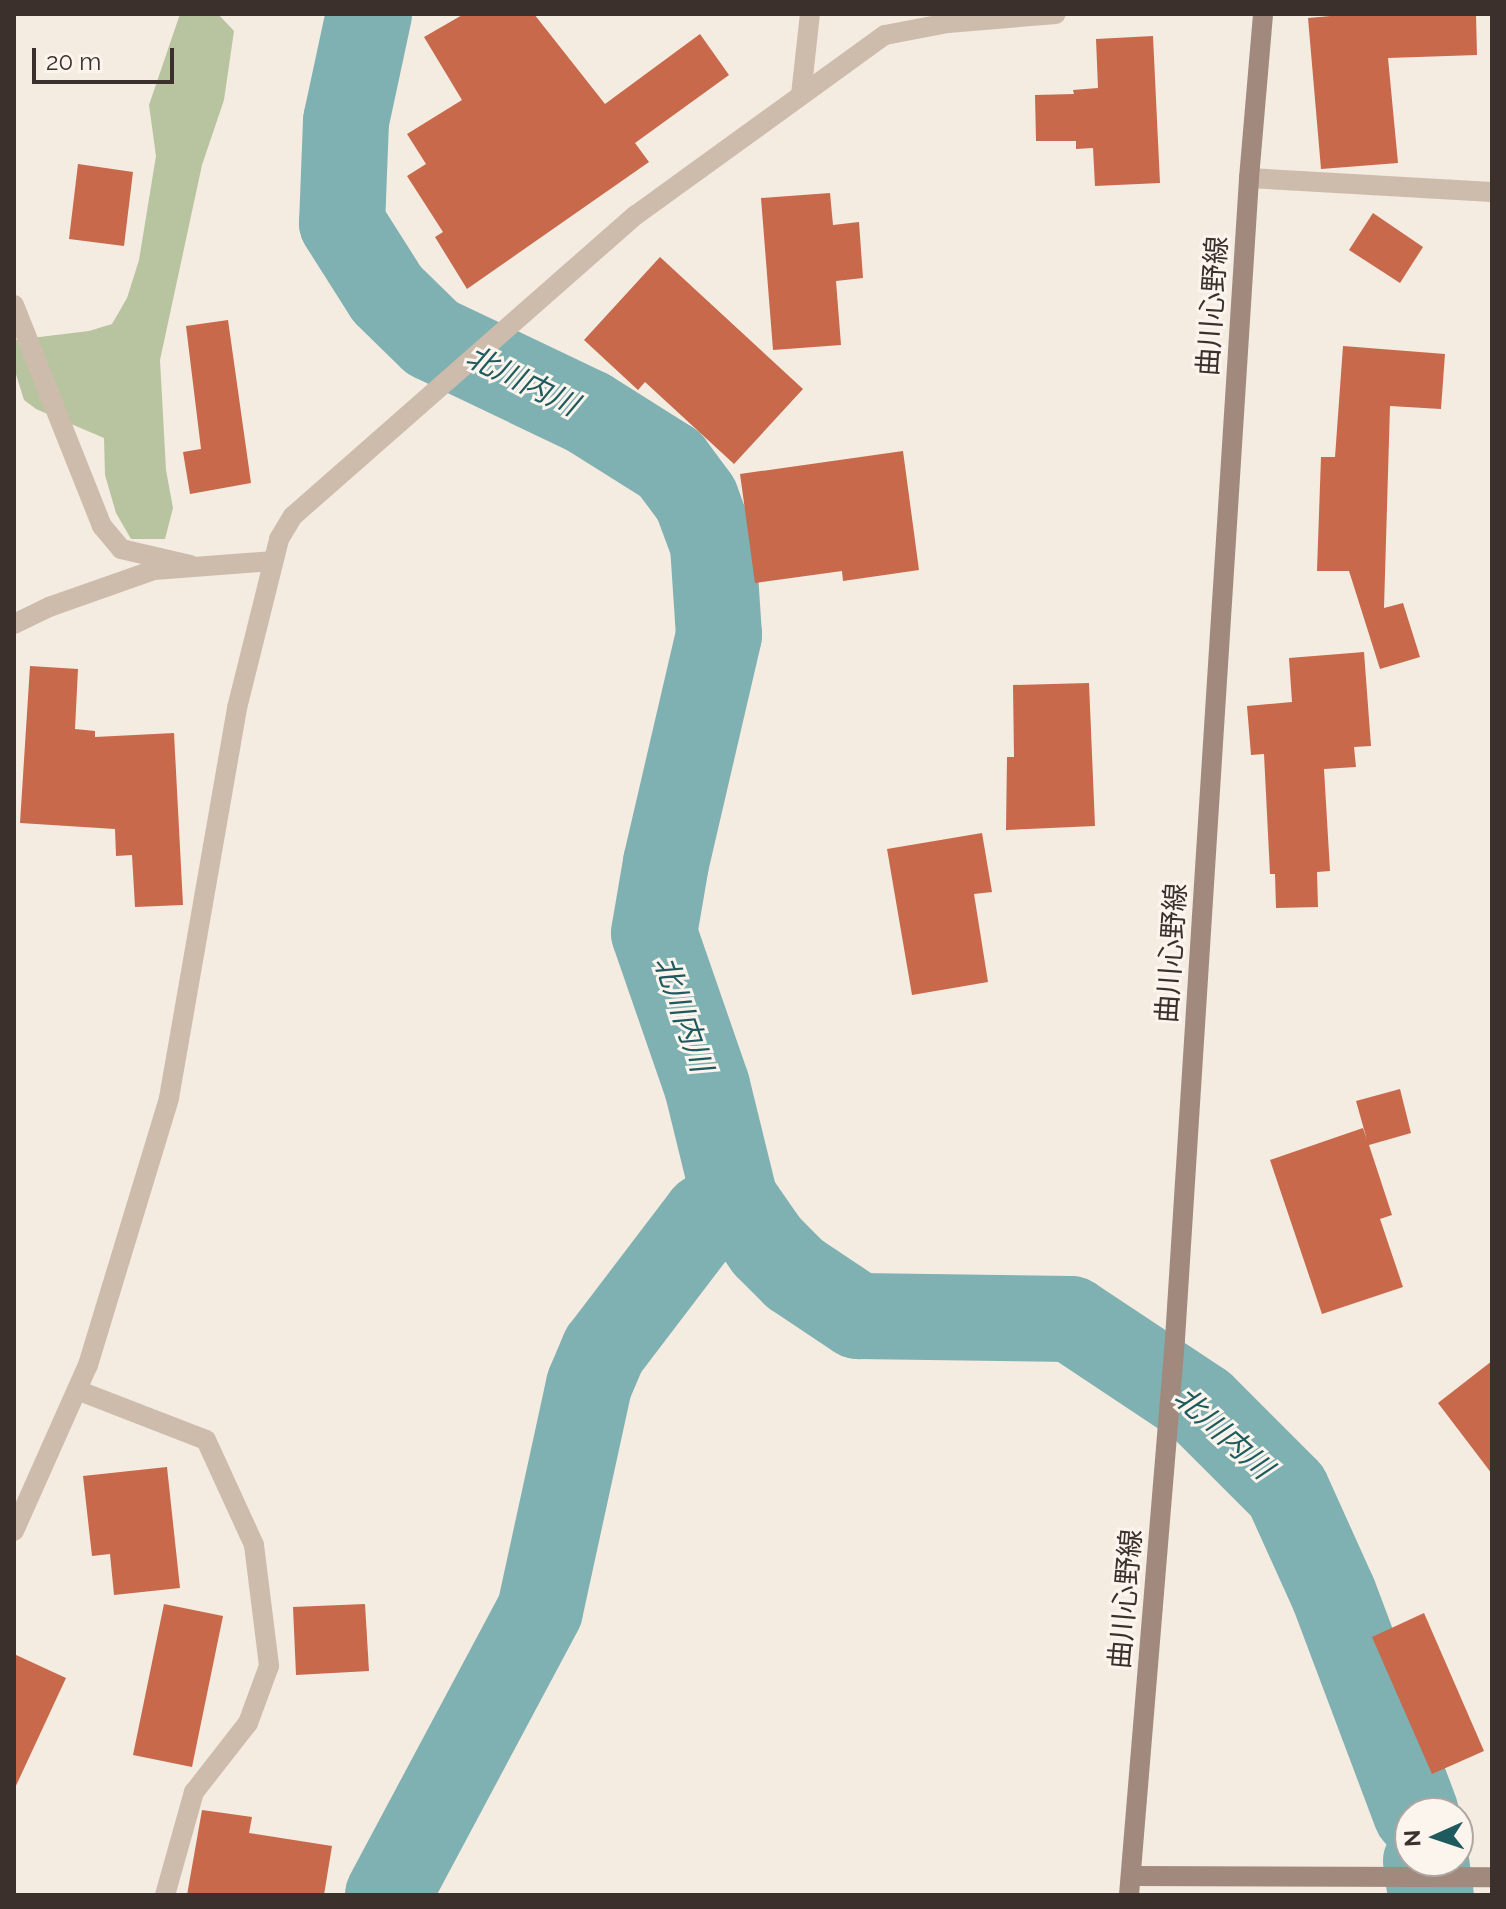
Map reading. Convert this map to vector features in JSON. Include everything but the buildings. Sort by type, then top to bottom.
[{"type":"main road","name":"曲川心野線","points":[[1130,1886],[1175,1339],[1249,178],[1263,14]]},
{"type":"main road","points":[[1130,1886],[1492,1877]]},
{"type":"street","points":[[801,95],[810,14]]},
{"type":"street","points":[[14,1531],[77,1390],[169,1098],[237,708],[279,539],[293,516],[636,215],[885,35],[948,23],[1056,14]]},
{"type":"street","points":[[1249,178],[1492,192]]},
{"type":"street","points":[[14,305],[102,526],[121,549],[190,565]]},
{"type":"street","points":[[14,624],[49,607],[154,570],[273,561]]},
{"type":"street","points":[[77,1390],[206,1440],[254,1545],[269,1666],[248,1723],[194,1792],[165,1895]]},
{"type":"green space","points":[[180,14],[218,14],[234,31],[224,100],[202,165],[160,360],[166,470],[173,508],[165,539],[131,539],[116,513],[105,475],[104,438],[36,409],[24,400],[14,368],[14,343],[15,340],[89,331],[112,324],[127,298],[139,260],[156,156],[149,105]]},
{"type":"waterway","name":"北川内川","points":[[369,14],[346,121],[342,223],[387,294],[432,338],[589,413],[670,464],[696,499],[713,545],[719,635],[666,863],[654,933],[707,1086],[735,1200],[767,1246],[795,1274],[858,1316],[1071,1319],[1202,1406],[1287,1491],[1334,1595],[1410,1797]]},
{"type":"waterway","points":[[388,1895],[540,1610],[589,1385],[604,1350],[706,1216],[735,1200]]},
{"type":"waterway","name":"北川内川","points":[[1428,1877],[1431,1895]]}]
